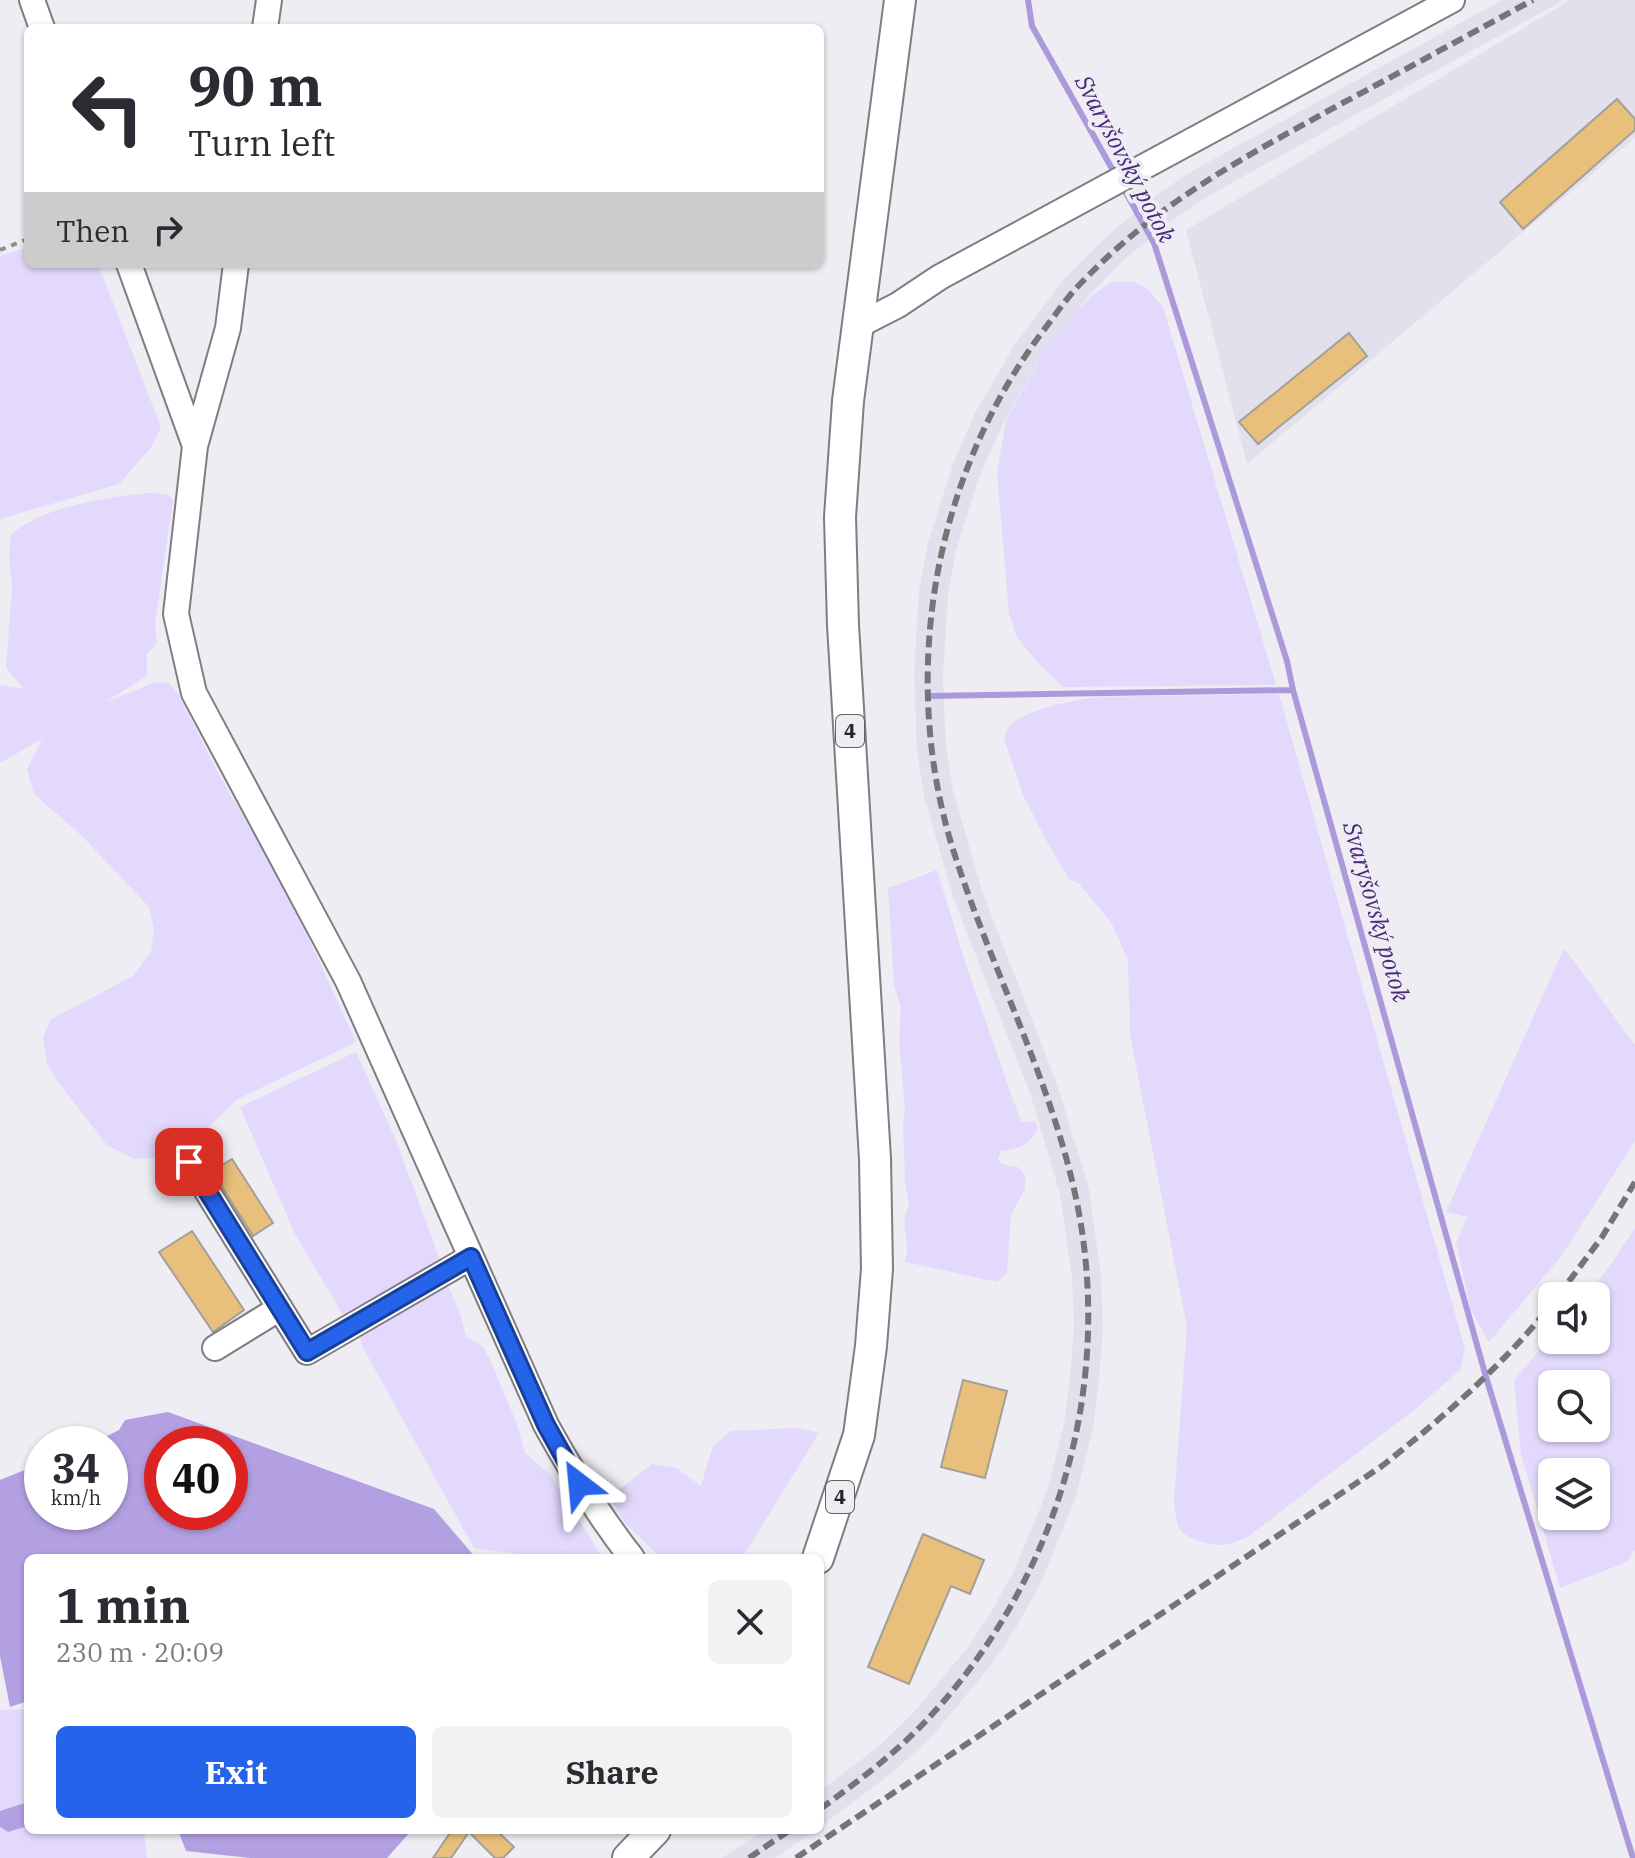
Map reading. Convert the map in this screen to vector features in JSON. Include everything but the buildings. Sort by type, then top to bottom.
[{"type":"main road","name":"4","points":[[819,1554],[859,1435],[877,1269],[875,1159],[840,543],[848,401],[900,0]]},
{"type":"main road","points":[[628,1858],[652,1834]]},
{"type":"street","points":[[32,0],[41,24]]},
{"type":"street","points":[[266,24],[269,0]]},
{"type":"street","points":[[859,325],[898,305],[940,277],[1452,0]]},
{"type":"street","points":[[130,268],[195,446]]},
{"type":"street","points":[[236,268],[228,328],[195,446],[176,614],[194,693],[348,981],[546,1425],[579,1484],[629,1554]]},
{"type":"street","points":[[189,1162],[307,1352],[471,1257]]},
{"type":"street","points":[[215,1348],[280,1308]]},
{"type":"path","points":[[0,250],[24,241]]},
{"type":"shaded area","points":[[1502,0],[1564,0],[1208,196],[1126,258],[1088,297],[1039,360],[1002,426],[980,475],[956,550],[948,595],[943,676],[946,747],[953,790],[982,891],[1057,1084],[1089,1188],[1101,1276],[1103,1329],[1099,1380],[1093,1429],[1075,1500],[1041,1582],[1016,1628],[992,1664],[934,1734],[897,1769],[824,1824],[824,1788],[878,1747],[913,1713],[968,1647],[1015,1569],[1047,1491],[1064,1424],[1074,1328],[1072,1278],[1060,1194],[1030,1093],[954,900],[924,796],[917,751],[914,675],[919,591],[928,543],[953,464],[975,413],[1015,344],[1066,277],[1106,237],[1155,196],[1192,171]]},
{"type":"shaded area","points":[[1570,0],[1635,0],[1635,138],[1247,464],[1186,230]]},
{"type":"shaded area","points":[[24,248],[24,268],[100,268],[161,427],[152,446],[119,484],[0,519],[0,256]]},
{"type":"shaded area","points":[[1133,281],[1149,290],[1163,307],[1276,685],[1063,687],[1016,636],[1009,613],[997,472],[1006,421],[1049,343],[1091,296],[1112,282]]},
{"type":"shaded area","points":[[149,493],[167,494],[173,500],[155,624],[157,644],[147,654],[147,676],[105,702],[156,682],[169,683],[179,695],[219,775],[286,889],[356,1042],[236,1100],[188,1148],[168,1157],[134,1159],[107,1145],[58,1082],[47,1063],[43,1038],[50,1020],[133,976],[151,951],[154,930],[149,907],[82,836],[34,794],[27,769],[42,739],[0,763],[0,685],[24,689],[6,668],[12,587],[9,556],[11,535],[24,525],[57,510],[95,500]]},
{"type":"shaded area","points":[[1279,694],[1465,1349],[1460,1370],[1419,1406],[1246,1538],[1216,1545],[1187,1536],[1179,1528],[1176,1517],[1174,1499],[1187,1327],[1130,1035],[1128,960],[1111,922],[1079,884],[1069,879],[1045,838],[1023,795],[1004,739],[1009,727],[1025,716],[1088,698]]},
{"type":"shaded area","points":[[937,870],[966,965],[1021,1122],[1035,1121],[1038,1128],[1028,1142],[1001,1151],[998,1158],[1001,1164],[1018,1167],[1025,1175],[1025,1189],[1011,1215],[1007,1273],[997,1282],[905,1262],[905,1220],[909,1206],[905,1182],[905,1108],[899,1040],[901,1008],[894,985],[888,888]]},
{"type":"shaded area","points":[[1564,948],[1635,1045],[1635,1141],[1562,1255],[1489,1342],[1471,1310],[1456,1243],[1467,1217],[1446,1212]]},
{"type":"shaded area","points":[[356,1052],[397,1143],[440,1260],[344,1317],[295,1234],[240,1107]]},
{"type":"shaded area","points":[[1635,1228],[1635,1550],[1627,1562],[1560,1588],[1543,1530],[1610,1530],[1610,1458],[1538,1458],[1538,1512],[1521,1454],[1514,1380],[1538,1352],[1538,1354],[1610,1354],[1610,1282],[1597,1282]]},
{"type":"shaded area","points":[[440,1285],[449,1288],[466,1336],[484,1348],[490,1360],[517,1424],[525,1453],[550,1474],[600,1554],[520,1554],[474,1548],[362,1346],[360,1335]]},
{"type":"shaded area","points":[[168,1412],[206,1426],[144,1426],[144,1530],[248,1530],[248,1441],[434,1509],[473,1554],[24,1554],[24,1702],[10,1707],[0,1656],[0,1480],[24,1470],[24,1530],[128,1530],[128,1426],[121,1426],[125,1420]]},
{"type":"shaded area","points":[[797,1428],[819,1433],[744,1554],[657,1554],[624,1522],[610,1497],[652,1464],[677,1468],[701,1486],[713,1446],[731,1431]]},
{"type":"shaded area","points":[[24,1709],[24,1803],[0,1811],[0,1710]]},
{"type":"shaded area","points":[[24,1803],[24,1827],[8,1832],[0,1827],[0,1811]]},
{"type":"shaded area","points":[[0,1827],[8,1832],[24,1827],[24,1834],[144,1834],[147,1858],[0,1858]]},
{"type":"shaded area","points":[[180,1834],[408,1834],[387,1858],[250,1858],[186,1851]]},
{"type":"shaded area","points":[[758,1834],[810,1834],[775,1858],[722,1858]]},
{"type":"waterway","name":"Svaryšovský potok","points":[[1028,0],[1032,26],[1115,174]]},
{"type":"waterway","name":"Svaryšovský potok","points":[[1121,184],[1154,243],[1287,661],[1486,1377],[1633,1858]]},
{"type":"waterway","points":[[929,696],[1293,690]]},
{"type":"railway","points":[[824,1806],[886,1758],[923,1724],[970,1668],[1010,1608],[1042,1543],[1066,1476],[1081,1405],[1088,1334],[1086,1261],[1074,1189],[1033,1058],[951,843],[936,778],[928,711],[929,645],[937,578],[952,514],[974,451],[1004,391],[1060,308],[1082,282],[1141,228],[1202,184],[1267,145],[1533,0]]},
{"type":"railway","points":[[1568,1282],[1602,1237],[1635,1182]]},
{"type":"railway","points":[[796,1858],[1382,1466],[1472,1390],[1538,1320]]},
{"type":"railway","points":[[749,1858],[784,1834]]},
{"type":"route","points":[[189,1162],[307,1352],[471,1257],[546,1425],[579,1484]]}]
